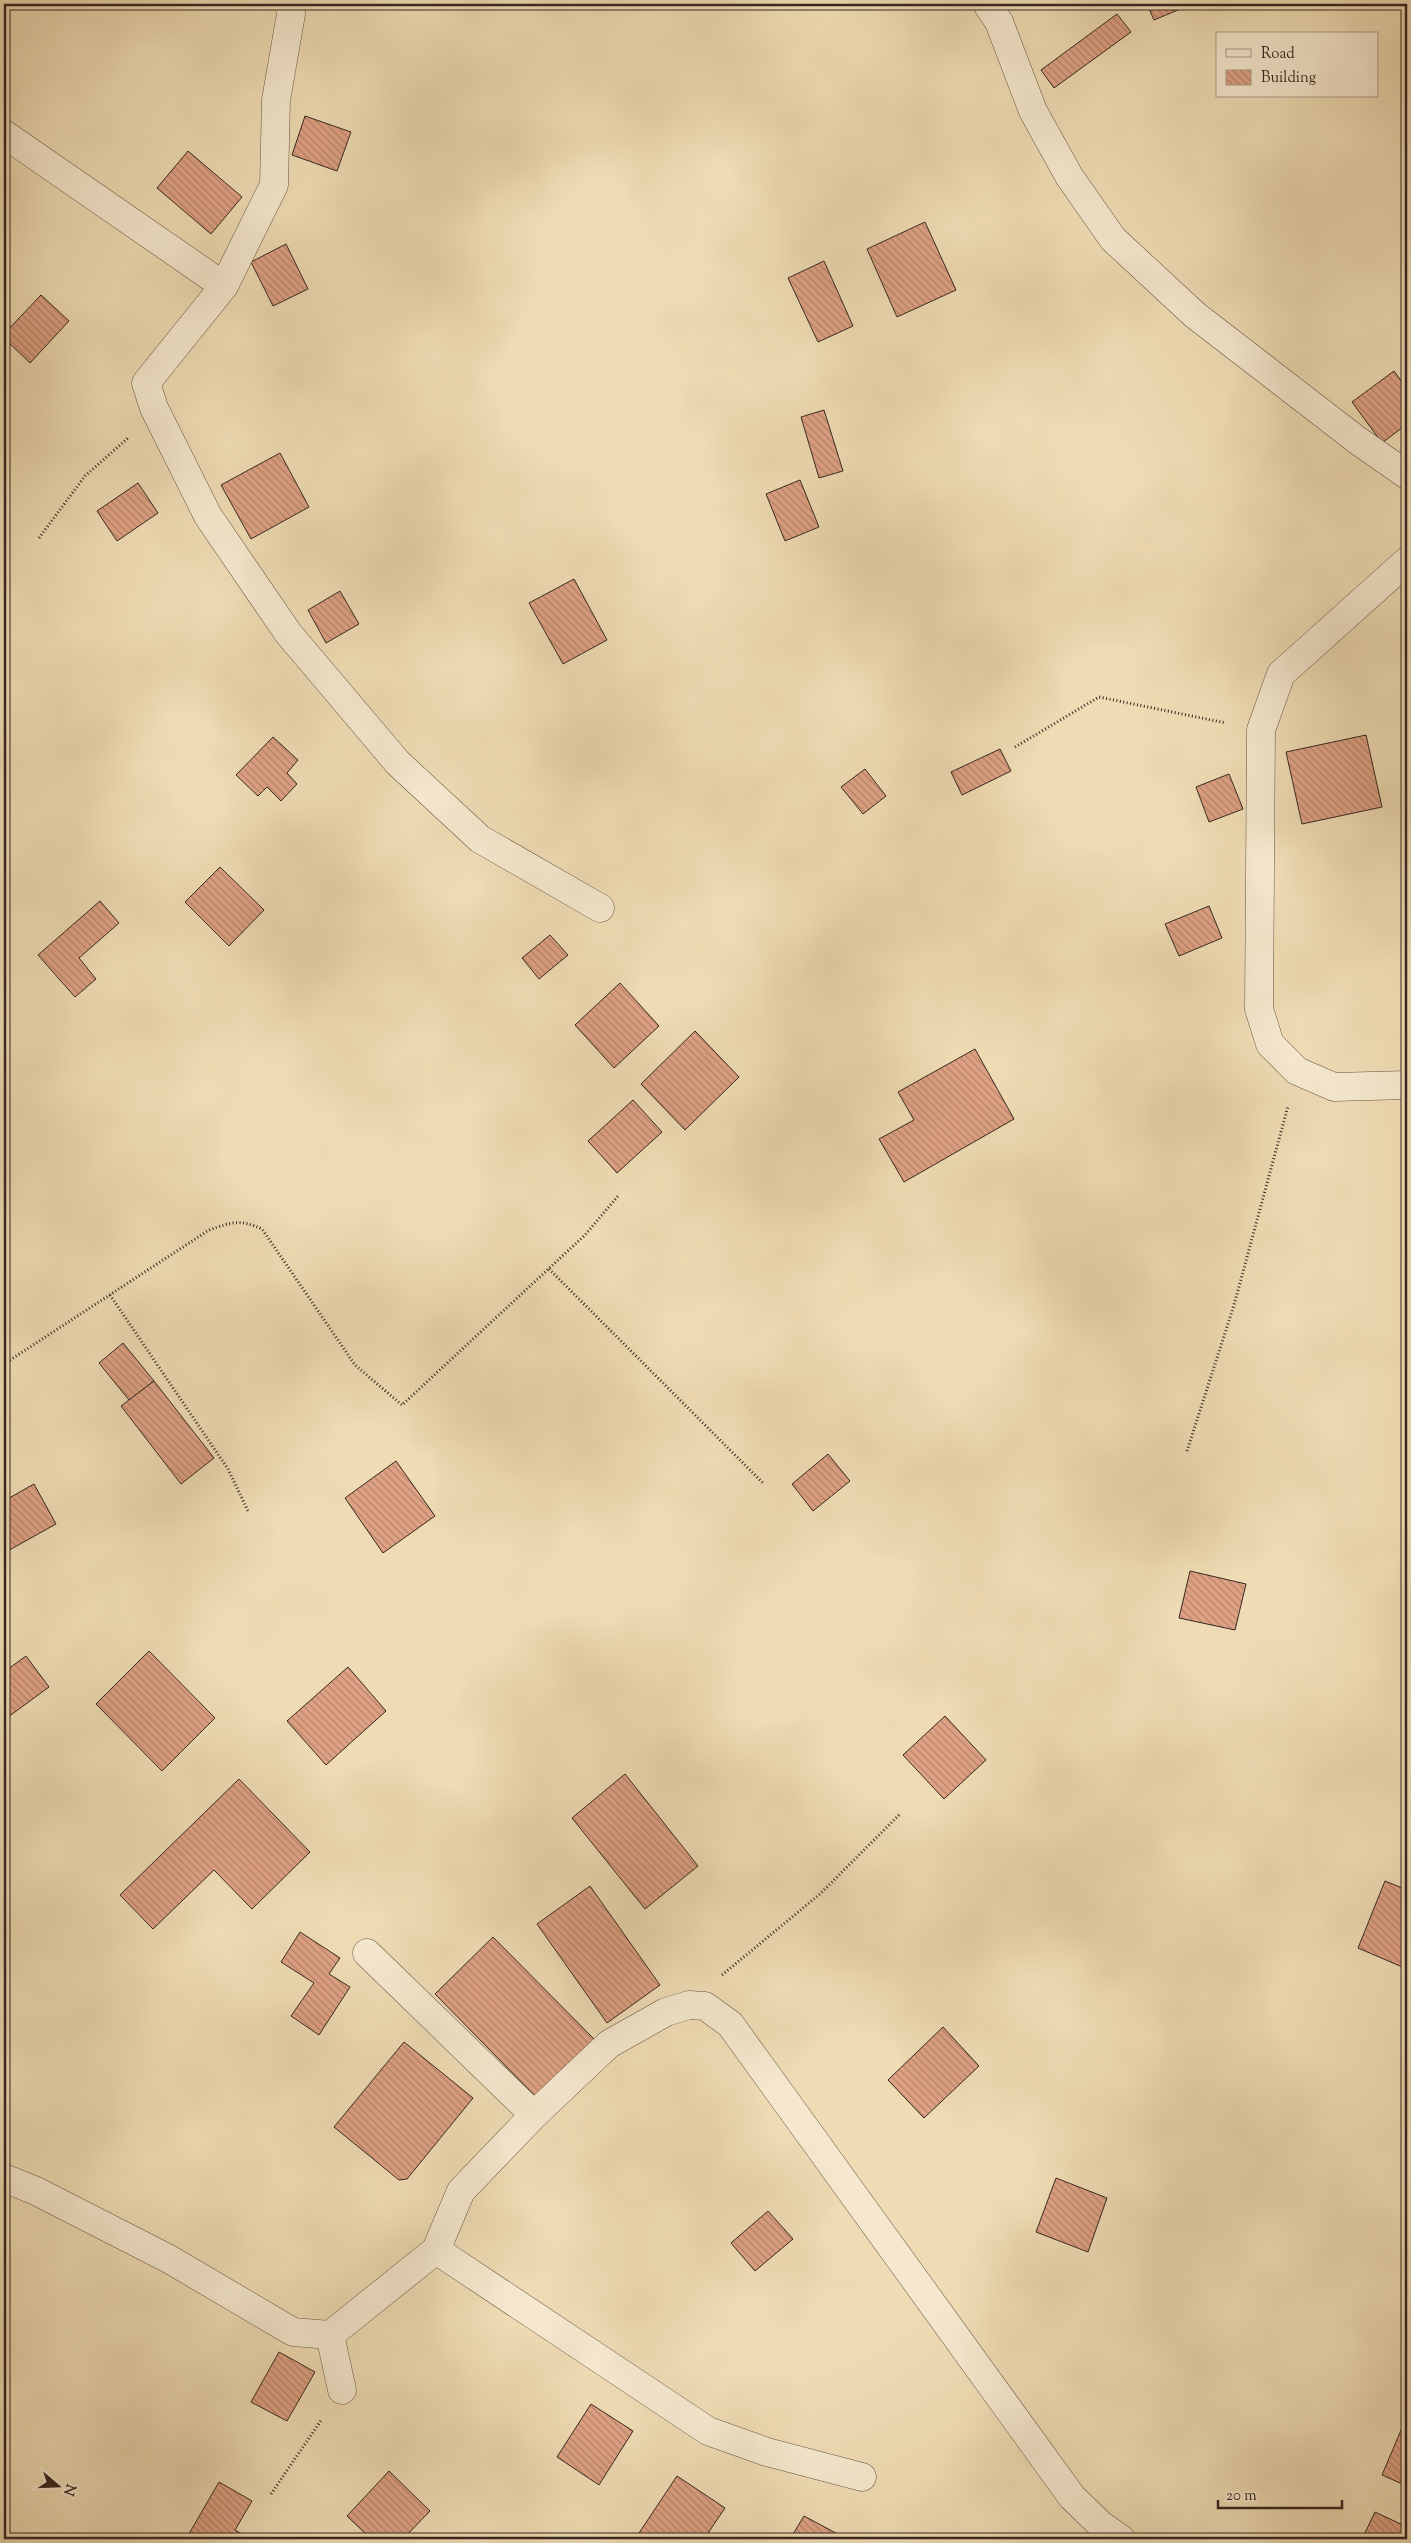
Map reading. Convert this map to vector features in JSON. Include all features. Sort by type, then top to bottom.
[{"type":"street","points":[[289,4],[291,14],[276,100],[274,185],[224,286],[146,383],[154,408],[208,516],[288,632],[398,763],[480,840],[600,908]]},
{"type":"street","points":[[987,4],[999,22],[1033,111],[1068,176],[1112,238],[1195,315],[1357,440],[1407,475]]},
{"type":"street","points":[[4,134],[224,286]]},
{"type":"street","points":[[1407,561],[1280,674],[1261,730],[1259,1009],[1270,1044],[1298,1071],[1334,1087],[1407,1085]]},
{"type":"street","points":[[367,1952],[534,2115]]},
{"type":"street","points":[[4,2178],[36,2191],[169,2259],[293,2332],[330,2335],[436,2250],[460,2191],[534,2115],[609,2044],[666,2012],[689,2005],[705,2006],[730,2024],[1072,2497],[1101,2525],[1121,2539]]},
{"type":"street","points":[[436,2250],[708,2431],[766,2452],[862,2477]]},
{"type":"street","points":[[330,2335],[342,2390]]},
{"type":"path","points":[[39,538],[85,476],[130,437]]},
{"type":"path","points":[[1015,747],[1099,697],[1261,730]]},
{"type":"path","points":[[1187,1451],[1234,1305],[1298,1071]]},
{"type":"path","points":[[4,1364],[209,1230],[224,1224],[246,1222],[262,1229],[355,1365],[402,1405],[585,1235],[618,1196]]},
{"type":"path","points":[[549,1269],[764,1484]]},
{"type":"path","points":[[110,1295],[228,1469],[249,1513]]},
{"type":"path","points":[[689,2005],[743,1956],[820,1894],[900,1814]]},
{"type":"path","points":[[271,2494],[342,2390]]},
{"type":"building","points":[[1147,4],[1192,4],[1154,20]]},
{"type":"building","points":[[1117,14],[1131,32],[1054,88],[1041,70]]},
{"type":"building","points":[[305,116],[351,132],[337,171],[292,155]]},
{"type":"building","points":[[188,151],[242,197],[211,234],[157,188]]},
{"type":"building","points":[[925,222],[956,290],[897,317],[867,249]]},
{"type":"building","points":[[286,244],[308,289],[273,306],[251,262]]},
{"type":"building","points":[[824,261],[853,326],[818,342],[788,278]]},
{"type":"building","points":[[41,295],[69,321],[30,363],[4,338],[4,334]]},
{"type":"building","points":[[1394,371],[1407,389],[1407,424],[1382,443],[1352,402]]},
{"type":"building","points":[[824,410],[843,471],[819,478],[801,417]]},
{"type":"building","points":[[280,453],[309,507],[251,539],[221,485]]},
{"type":"building","points":[[800,480],[819,527],[785,541],[766,494]]},
{"type":"building","points":[[138,483],[158,513],[117,541],[97,511]]},
{"type":"building","points":[[574,579],[607,640],[563,664],[529,603]]},
{"type":"building","points":[[340,591],[359,624],[326,643],[308,610]]},
{"type":"building","points":[[1366,735],[1382,807],[1302,824],[1286,752]]},
{"type":"building","points":[[273,737],[298,760],[287,773],[297,784],[281,801],[267,787],[258,796],[236,775]]},
{"type":"building","points":[[1000,749],[1011,771],[962,795],[951,772]]},
{"type":"building","points":[[865,769],[886,796],[863,814],[841,787]]},
{"type":"building","points":[[1229,774],[1243,809],[1209,822],[1196,787]]},
{"type":"building","points":[[220,867],[264,910],[229,946],[185,902]]},
{"type":"building","points":[[100,901],[119,923],[79,958],[96,979],[75,997],[38,955]]},
{"type":"building","points":[[1209,906],[1222,938],[1179,956],[1165,924]]},
{"type":"building","points":[[550,935],[568,955],[539,979],[522,958]]},
{"type":"building","points":[[620,983],[659,1026],[614,1068],[575,1025]]},
{"type":"building","points":[[695,1031],[739,1077],[685,1130],[641,1084]]},
{"type":"building","points":[[975,1049],[1014,1119],[904,1182],[879,1139],[914,1120],[898,1092]]},
{"type":"building","points":[[633,1100],[662,1132],[617,1173],[588,1141]]},
{"type":"building","points":[[123,1343],[154,1381],[129,1400],[99,1363]]},
{"type":"building","points":[[154,1381],[214,1458],[181,1484],[121,1406]]},
{"type":"building","points":[[828,1454],[850,1481],[813,1511],[792,1484]]},
{"type":"building","points":[[396,1461],[435,1516],[383,1553],[345,1498]]},
{"type":"building","points":[[34,1484],[56,1524],[4,1553],[4,1501]]},
{"type":"building","points":[[1190,1571],[1246,1584],[1235,1630],[1179,1618]]},
{"type":"building","points":[[149,1651],[215,1718],[162,1771],[96,1704]]},
{"type":"building","points":[[26,1656],[49,1687],[4,1720],[4,1672]]},
{"type":"building","points":[[348,1667],[386,1711],[326,1765],[287,1721]]},
{"type":"building","points":[[945,1716],[986,1760],[944,1799],[903,1755]]},
{"type":"building","points":[[625,1774],[698,1866],[645,1909],[572,1818]]},
{"type":"building","points":[[239,1779],[310,1852],[252,1909],[214,1870],[153,1929],[120,1895]]},
{"type":"building","points":[[1385,1881],[1407,1890],[1407,1969],[1358,1948]]},
{"type":"building","points":[[590,1886],[660,1985],[607,2023],[537,1924]]},
{"type":"building","points":[[300,1932],[340,1958],[329,1974],[350,1987],[319,2035],[291,2016],[314,1983],[281,1962]]},
{"type":"building","points":[[493,1937],[595,2040],[537,2098],[435,1994]]},
{"type":"building","points":[[943,2027],[979,2066],[924,2118],[888,2080]]},
{"type":"building","points":[[404,2042],[473,2098],[407,2179],[399,2180],[334,2127]]},
{"type":"building","points":[[1056,2178],[1107,2198],[1088,2252],[1036,2232]]},
{"type":"building","points":[[768,2211],[793,2239],[755,2271],[731,2243]]},
{"type":"building","points":[[279,2352],[315,2372],[287,2421],[251,2402]]},
{"type":"building","points":[[591,2404],[633,2431],[599,2485],[557,2457]]},
{"type":"building","points":[[1407,2416],[1407,2486],[1382,2475]]},
{"type":"building","points":[[389,2471],[430,2511],[403,2539],[371,2539],[347,2516]]},
{"type":"building","points":[[677,2476],[725,2508],[704,2539],[635,2539]]},
{"type":"building","points":[[219,2482],[252,2501],[235,2530],[245,2536],[243,2539],[186,2539]]},
{"type":"building","points":[[1375,2512],[1407,2527],[1407,2539],[1362,2539]]},
{"type":"building","points":[[804,2516],[847,2539],[790,2539]]}]
